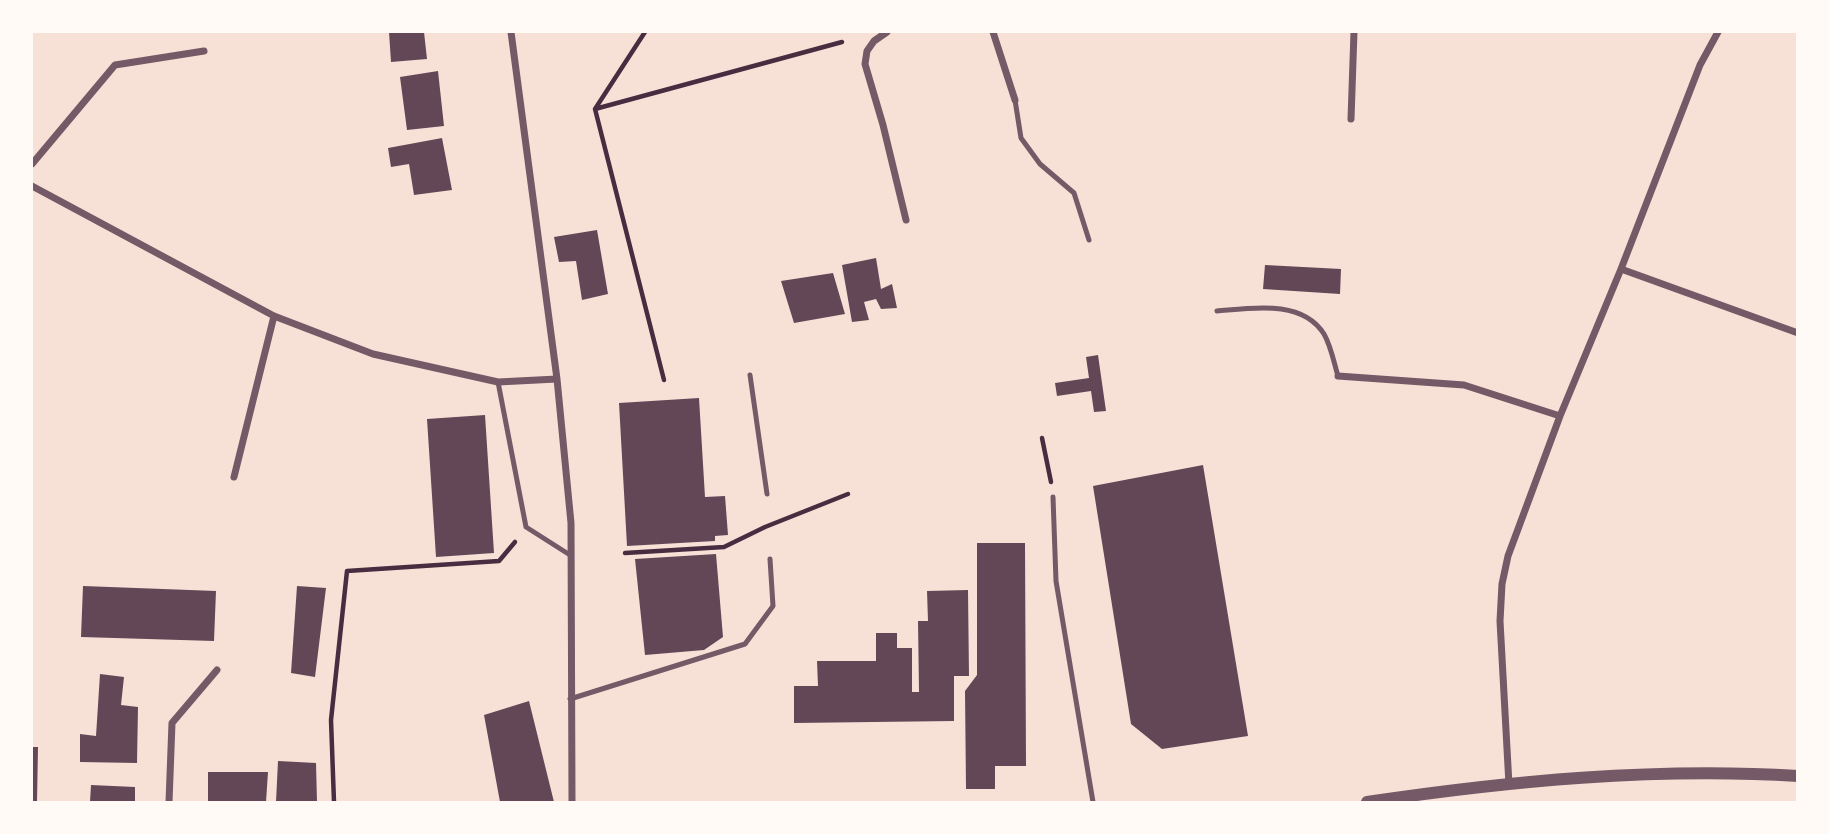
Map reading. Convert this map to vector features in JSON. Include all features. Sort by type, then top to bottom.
[{"type":"street","points":[[511,32],[557,379],[571,523],[572,803]]},
{"type":"street","points":[[887,32],[874,41],[867,51],[865,64],[906,220]]},
{"type":"street","points":[[993,32],[1015,100]]},
{"type":"street","points":[[1352,119],[1354,32]]},
{"type":"street","points":[[1509,785],[1501,678],[1500,621],[1502,584],[1508,556],[1560,416],[1621,269],[1700,65],[1718,32]]},
{"type":"street","points":[[32,164],[115,65],[204,51]]},
{"type":"street","points":[[32,186],[274,316],[373,354],[498,382],[557,379]]},
{"type":"street","points":[[1621,269],[1797,334]]},
{"type":"street","points":[[234,477],[274,316]]},
{"type":"street","points":[[1338,376],[1464,385],[1560,416]]},
{"type":"street","points":[[169,803],[172,723],[217,670]]},
{"type":"street","points":[[1367,803],[1509,785],[1668,774],[1797,776]]},
{"type":"lane","points":[[1015,100],[1021,138],[1040,164],[1074,193],[1089,240]]},
{"type":"lane","points":[[1217,311],[1260,308],[1290,310],[1311,321],[1324,335],[1338,376]]},
{"type":"lane","points":[[750,375],[767,494]]},
{"type":"lane","points":[[498,382],[526,527],[570,555]]},
{"type":"lane","points":[[1053,497],[1056,581],[1093,803]]},
{"type":"lane","points":[[570,699],[745,644],[773,607],[770,559]]},
{"type":"path","points":[[645,32],[594,110],[664,380]]},
{"type":"path","points":[[594,110],[842,42]]},
{"type":"path","points":[[1042,438],[1053,497]]},
{"type":"path","points":[[625,553],[724,547],[765,527],[848,494]]},
{"type":"path","points":[[334,803],[331,720],[347,571],[499,561],[526,527]]},
{"type":"building","points":[[389,32],[424,32],[427,59],[391,62]]},
{"type":"building","points":[[438,71],[444,126],[407,130],[400,77]]},
{"type":"building","points":[[442,138],[452,190],[414,195],[409,164],[391,167],[388,148]]},
{"type":"building","points":[[597,230],[608,294],[582,300],[576,261],[559,262],[554,237]]},
{"type":"building","points":[[876,258],[881,289],[892,284],[897,308],[881,309],[876,299],[864,302],[869,320],[852,322],[842,265]]},
{"type":"building","points":[[1265,265],[1341,269],[1340,294],[1263,289]]},
{"type":"building","points":[[833,273],[845,314],[794,323],[781,281]]},
{"type":"building","points":[[1098,355],[1106,411],[1094,412],[1091,391],[1057,396],[1055,383],[1089,378],[1086,357]]},
{"type":"building","points":[[699,398],[705,497],[725,496],[728,535],[715,536],[715,541],[627,546],[619,403]]},
{"type":"building","points":[[485,415],[494,553],[436,557],[427,419]]},
{"type":"building","points":[[1203,465],[1248,736],[1162,749],[1131,724],[1093,486]]},
{"type":"building","points":[[977,543],[1025,543],[1026,766],[995,766],[995,789],[966,789],[965,691],[977,675]]},
{"type":"building","points":[[716,554],[723,637],[704,650],[645,655],[635,559]]},
{"type":"building","points":[[83,586],[216,591],[214,641],[81,637]]},
{"type":"building","points":[[297,586],[326,588],[315,677],[291,673]]},
{"type":"building","points":[[968,590],[969,676],[954,676],[954,721],[794,723],[794,686],[818,686],[817,661],[876,661],[876,633],[897,633],[897,648],[912,648],[912,692],[919,692],[918,621],[928,621],[927,591]]},
{"type":"building","points":[[100,674],[124,677],[121,705],[138,707],[137,763],[80,762],[80,734],[96,736]]},
{"type":"building","points":[[529,701],[554,802],[500,802],[484,715]]},
{"type":"building","points":[[32,747],[38,747],[37,802],[32,802]]},
{"type":"building","points":[[278,761],[316,763],[317,802],[276,802]]},
{"type":"building","points":[[208,772],[268,772],[266,802],[208,802]]},
{"type":"building","points":[[91,785],[135,787],[135,802],[90,802]]}]
